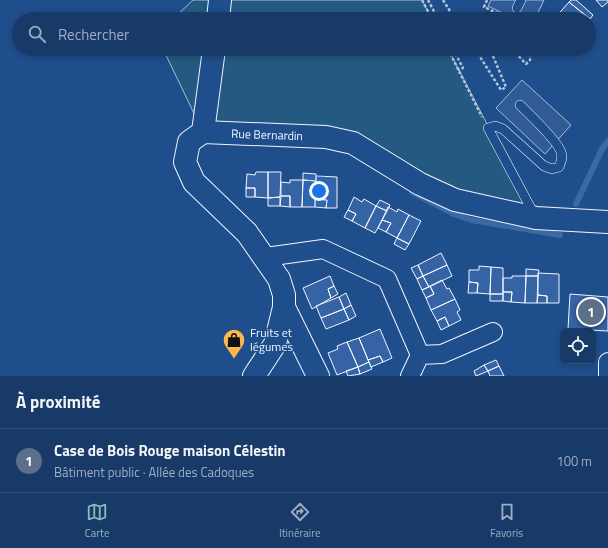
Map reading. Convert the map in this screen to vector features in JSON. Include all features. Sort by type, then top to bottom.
[{"type":"main road","points":[[219,12],[220,0]]},
{"type":"main road","points":[[213,56],[203,132],[189,142],[185,162],[194,182],[247,233],[266,257],[280,279],[284,295],[284,307],[275,344],[254,376]]},
{"type":"main road","name":"Rue Bernardin","points":[[203,132],[326,137],[354,143],[420,184],[455,200],[536,218],[608,222]]},
{"type":"main road","points":[[284,307],[318,376]]},
{"type":"street","points":[[266,257],[323,249],[387,278],[420,355],[410,376]]},
{"type":"street","points":[[420,355],[442,354],[493,332]]},
{"type":"street","points":[[608,362],[608,376]]},
{"type":"lane","points":[[520,105],[556,144],[561,152],[562,160],[559,167],[552,169],[544,166],[503,129],[495,126],[488,128],[536,218]]},
{"type":"path","points":[[422,0],[428,12]]},
{"type":"path","points":[[428,0],[434,12]]},
{"type":"path","points":[[443,0],[451,12]]},
{"type":"path","points":[[487,0],[484,7],[495,12]]},
{"type":"path","points":[[451,56],[488,128]]},
{"type":"path","points":[[457,56],[463,68],[458,70]]},
{"type":"path","points":[[479,56],[501,90],[506,87],[493,56]]},
{"type":"path","points":[[519,56],[526,64],[530,60],[530,56]]},
{"type":"shaded area","points":[[193,0],[422,0],[428,12],[180,12]]},
{"type":"shaded area","points":[[491,0],[544,0],[538,12],[500,12],[488,6]]},
{"type":"shaded area","points":[[166,56],[452,56],[536,218],[455,200],[353,143],[203,132]]},
{"type":"shaded area","points":[[522,80],[571,125],[545,154],[496,108]]},
{"type":"building","points":[[571,0],[576,0],[590,12],[581,12],[569,2]]},
{"type":"building","points":[[596,0],[608,0],[608,2],[602,7]]},
{"type":"building","points":[[569,2],[581,12],[560,12]]},
{"type":"building","points":[[256,172],[268,172],[268,198],[255,197],[255,188],[246,188],[247,174],[255,175]]},
{"type":"building","points":[[268,172],[281,172],[280,197],[268,198]]},
{"type":"building","points":[[303,173],[316,174],[316,181],[303,180]]},
{"type":"building","points":[[316,176],[337,177],[337,208],[326,208],[327,200],[315,199]]},
{"type":"building","points":[[290,180],[303,180],[302,207],[290,207],[290,196],[281,196],[281,182],[290,183]]},
{"type":"building","points":[[303,180],[316,181],[315,207],[302,207]]},
{"type":"building","points":[[246,188],[255,188],[255,197],[246,197]]},
{"type":"building","points":[[281,196],[290,196],[290,207],[280,206]]},
{"type":"building","points":[[280,197],[280,206],[268,206],[268,198]]},
{"type":"building","points":[[354,197],[362,202],[364,199],[376,206],[365,228],[352,221],[356,214],[348,210]]},
{"type":"building","points":[[315,199],[327,200],[326,208],[315,207]]},
{"type":"building","points":[[380,200],[390,205],[387,211],[376,206]]},
{"type":"building","points":[[376,206],[387,211],[375,233],[365,228]]},
{"type":"building","points":[[388,207],[397,212],[398,209],[409,215],[397,238],[386,232],[391,223],[382,220]]},
{"type":"building","points":[[348,210],[356,214],[352,221],[344,217]]},
{"type":"building","points":[[409,215],[421,221],[409,244],[397,238]]},
{"type":"building","points":[[382,220],[391,223],[386,232],[378,228]]},
{"type":"building","points":[[397,238],[409,244],[405,250],[394,244]]},
{"type":"building","points":[[441,253],[447,265],[423,276],[418,265]]},
{"type":"building","points":[[418,265],[423,276],[417,279],[411,268]]},
{"type":"building","points":[[447,265],[452,276],[429,287],[423,276]]},
{"type":"building","points":[[479,266],[491,267],[490,294],[477,293],[478,283],[469,282],[469,270],[479,270]]},
{"type":"building","points":[[491,267],[503,268],[503,294],[490,294]]},
{"type":"building","points":[[526,269],[539,270],[538,276],[526,276]]},
{"type":"building","points":[[538,273],[559,274],[559,303],[547,303],[547,296],[538,295]]},
{"type":"building","points":[[330,276],[334,286],[328,289],[331,298],[312,309],[303,288]]},
{"type":"building","points":[[423,276],[429,287],[422,290],[417,279]]},
{"type":"building","points":[[512,276],[526,276],[525,303],[511,302],[512,292],[503,292],[503,278],[512,278]]},
{"type":"building","points":[[526,276],[538,276],[537,303],[525,303]]},
{"type":"building","points":[[442,280],[447,289],[449,288],[455,299],[431,310],[426,298],[434,294],[430,286]]},
{"type":"building","points":[[469,282],[478,283],[477,293],[468,293]]},
{"type":"building","points":[[334,286],[338,294],[331,298],[328,289]]},
{"type":"building","points":[[430,286],[434,294],[426,298],[422,290]]},
{"type":"building","points":[[503,292],[512,292],[511,302],[503,301]]},
{"type":"building","points":[[346,293],[351,305],[344,309],[339,297]]},
{"type":"building","points":[[490,294],[503,294],[503,301],[490,301]]},
{"type":"building","points":[[570,294],[608,297],[608,331],[596,330],[596,328],[568,328]]},
{"type":"building","points":[[538,295],[547,296],[547,303],[537,303]]},
{"type":"building","points":[[339,297],[344,309],[321,318],[316,306]]},
{"type":"building","points":[[455,299],[460,310],[457,312],[461,320],[449,326],[445,317],[437,321],[431,310]]},
{"type":"building","points":[[351,305],[356,316],[349,320],[344,309]]},
{"type":"building","points":[[344,309],[349,320],[326,329],[321,318]]},
{"type":"building","points":[[445,317],[449,326],[441,330],[437,321]]},
{"type":"building","points":[[380,329],[392,358],[383,362],[380,356],[368,360],[359,338]]},
{"type":"building","points":[[359,338],[369,362],[358,367],[347,342]]},
{"type":"building","points":[[347,342],[358,367],[337,375],[328,353],[338,349],[337,346]]},
{"type":"building","points":[[380,356],[383,362],[371,367],[368,360]]},
{"type":"building","points":[[496,360],[499,366],[488,371],[484,365]]},
{"type":"building","points":[[369,362],[372,369],[360,374],[358,367]]},
{"type":"building","points":[[484,365],[488,371],[476,376],[474,371]]},
{"type":"building","points":[[499,366],[504,376],[490,376],[488,371]]},
{"type":"building","points":[[358,367],[360,374],[348,376],[346,371]]},
{"type":"waterway","points":[[576,204],[602,149],[608,141]]},
{"type":"waterway","points":[[412,192],[454,214],[471,220],[560,235]]},
{"type":"place","name":"Case de Bois Rouge maison Célestin","points":[[591,312]]},
{"type":"place","name":"Fruits et légumes","points":[[234,360]]}]
